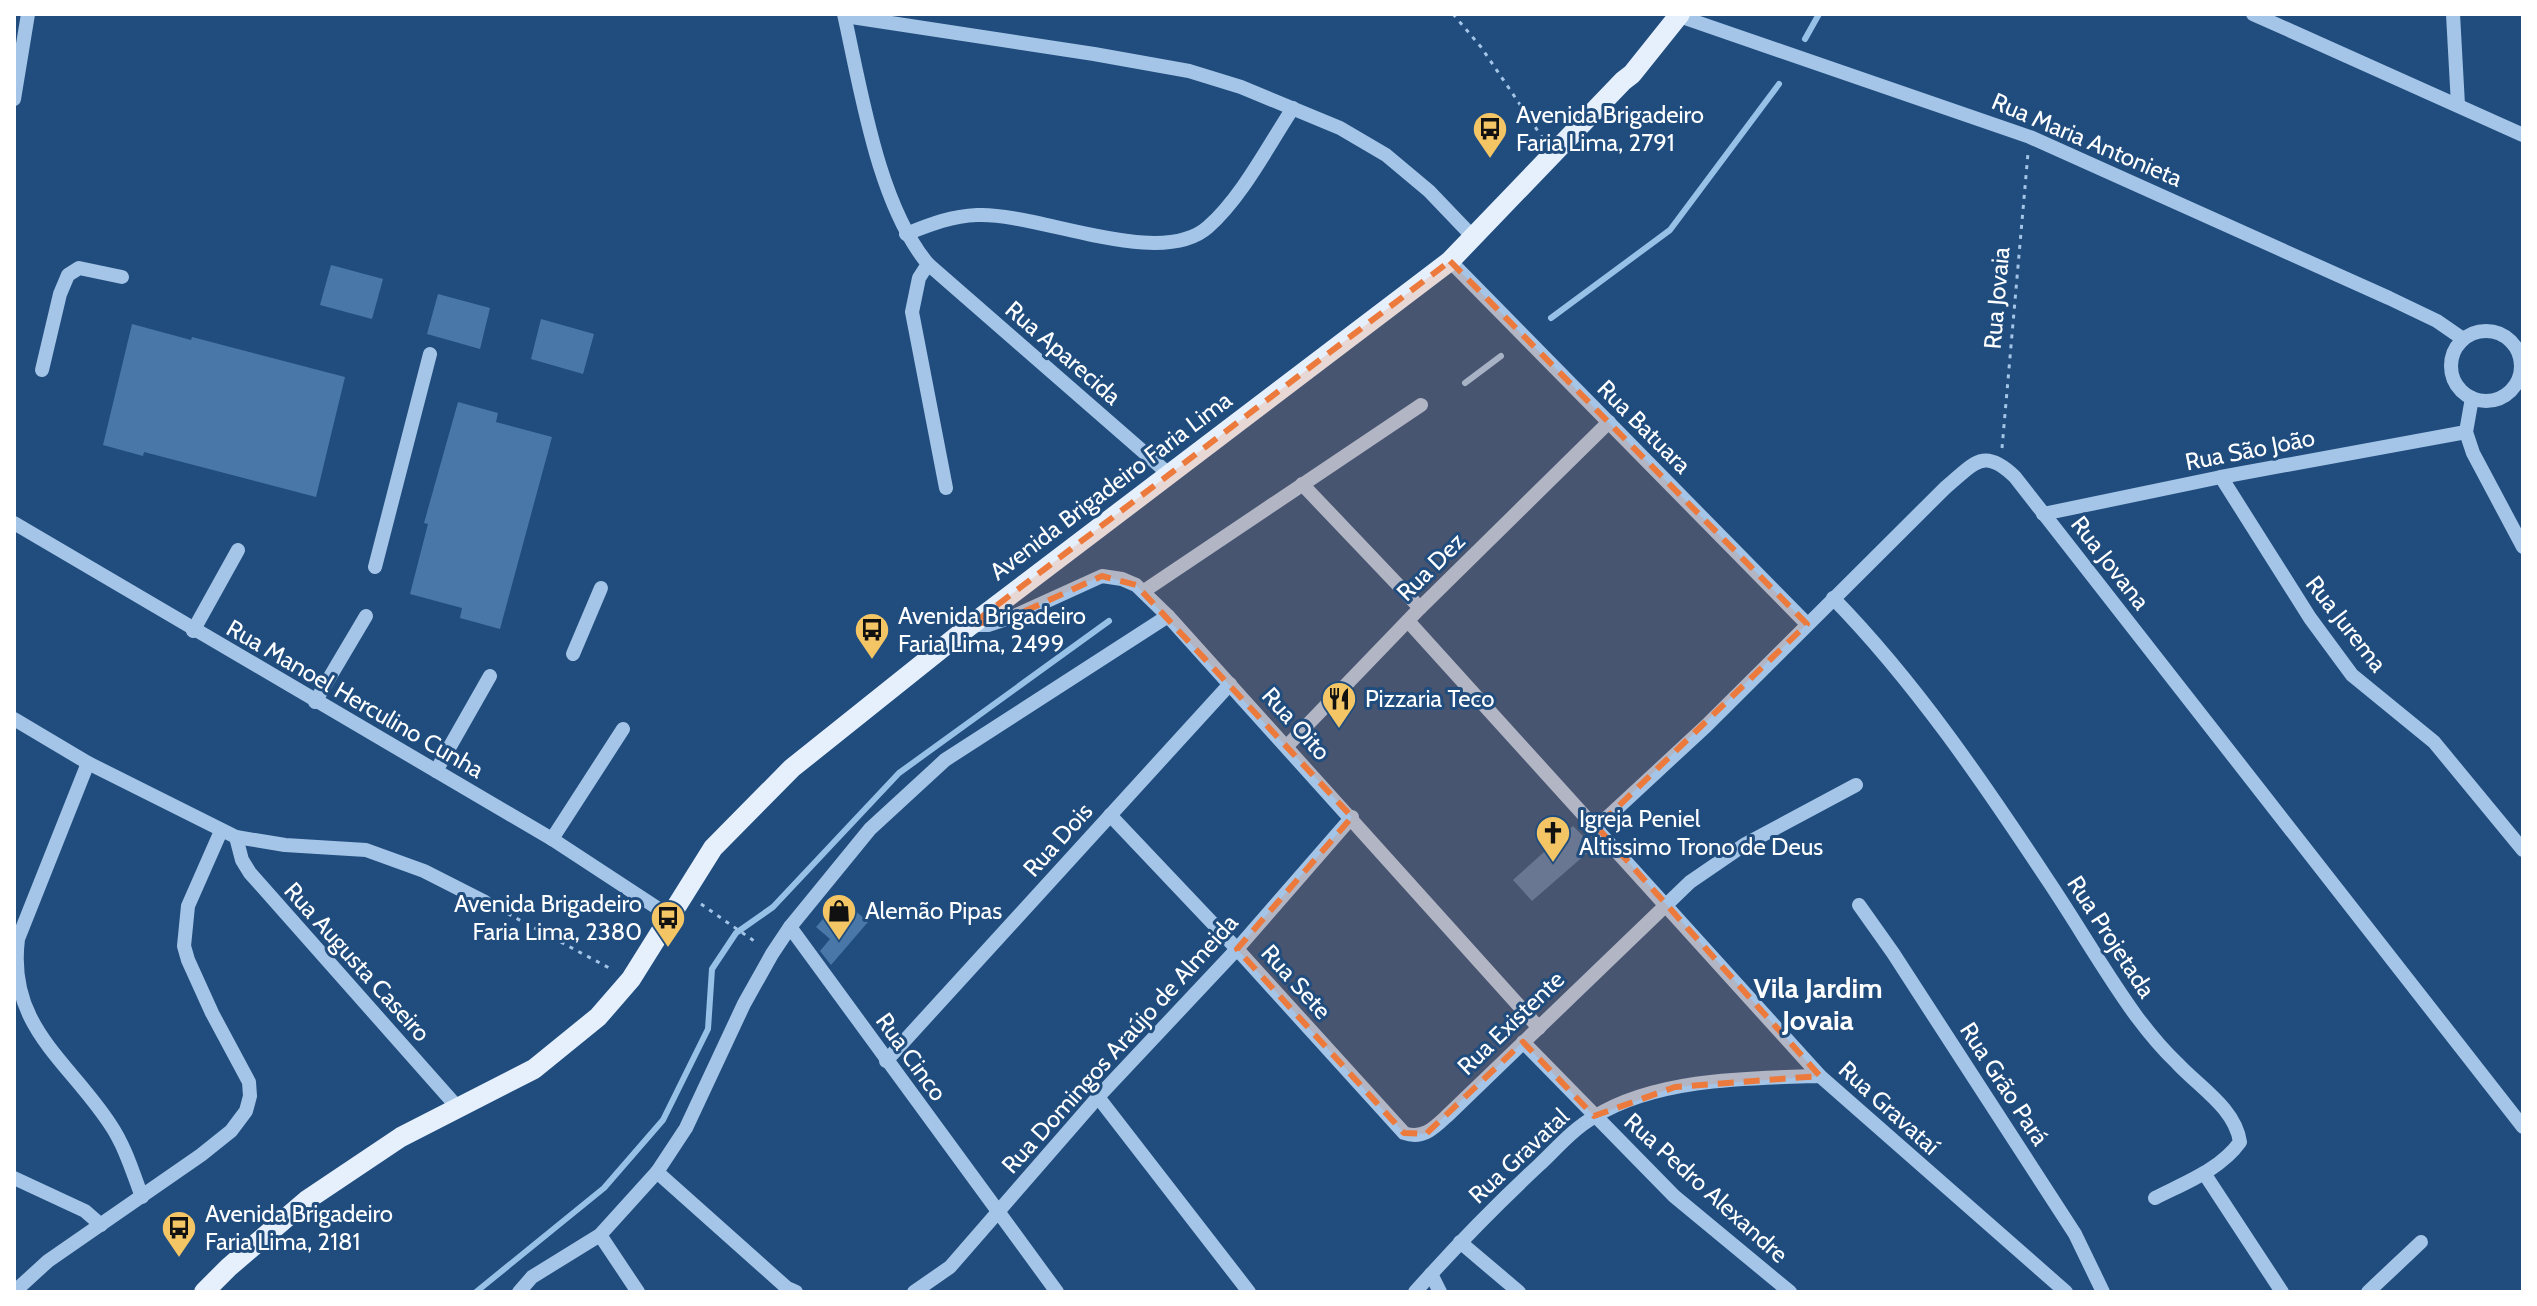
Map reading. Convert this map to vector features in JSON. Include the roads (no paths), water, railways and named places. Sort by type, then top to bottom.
[{"type":"main road","name":"Avenida Brigadeiro Faria Lima","points":[[204,1292],[307,1200],[401,1137],[534,1069],[598,1017],[631,979],[713,848],[792,768],[971,625],[1450,261],[1632,74],[1679,15]]},
{"type":"street","points":[[14,99],[28,14]]},
{"type":"street","points":[[2253,14],[2523,135]]},
{"type":"street","points":[[2453,14],[2458,105]]},
{"type":"street","points":[[844,15],[1189,71],[1241,87],[1340,128],[1386,155],[1429,191],[1474,238]]},
{"type":"street","name":"Rua Aparecida","points":[[844,15],[882,170],[906,234],[928,264],[1170,475]]},
{"type":"street","name":"Rua Maria Antonieta","points":[[1679,15],[2030,137],[2389,298],[2437,321],[2463,339]]},
{"type":"street","points":[[906,234],[935,222],[978,215],[1003,216],[1110,238],[1164,244],[1188,240],[1206,228],[1227,206],[1293,108]]},
{"type":"street","name":"Rua Batuara","points":[[1450,261],[1807,624]]},
{"type":"street","points":[[928,264],[919,278],[912,312],[946,488]]},
{"type":"street","points":[[42,370],[68,275],[79,268],[122,277]]},
{"type":"street","points":[[2481,331],[2491,332],[2519,345],[2521,369],[2517,394],[2493,400],[2472,398],[2457,385],[2451,366],[2452,356],[2463,339],[2481,331]]},
{"type":"street","points":[[375,567],[430,354]]},
{"type":"street","points":[[2472,398],[2466,432],[2473,453],[2523,547]]},
{"type":"street","points":[[1144,591],[1421,405]]},
{"type":"street","name":"Rua Dez","points":[[1287,746],[1420,608],[1609,422]]},
{"type":"street","name":"Rua São João","points":[[2043,514],[2221,477],[2466,432]]},
{"type":"street","name":"Rua Jovana","points":[[1833,598],[1945,488],[1973,465],[1987,459],[2000,463],[2015,477],[2523,1127]]},
{"type":"street","name":"Rua Jurema","points":[[2221,477],[2310,618],[2352,675],[2434,742],[2523,850]]},
{"type":"street","points":[[1302,484],[1420,608]]},
{"type":"street","name":"Rua Manoel Herculino Cunha","points":[[14,523],[193,631],[552,839],[671,917]]},
{"type":"street","points":[[193,631],[238,550]]},
{"type":"street","name":"Rua Oito","points":[[971,625],[988,625],[1012,617],[1102,576],[1122,579],[1144,591],[1352,817],[1539,1028]]},
{"type":"street","points":[[573,654],[601,588]]},
{"type":"street","points":[[1597,827],[1706,726],[1833,598]]},
{"type":"street","name":"Rua Projetada","points":[[1833,598],[1881,649],[1948,738],[2150,1034],[2230,1117],[2239,1131],[2240,1142],[2232,1154],[2204,1173]]},
{"type":"street","points":[[315,702],[366,616]]},
{"type":"street","points":[[519,1292],[532,1277],[600,1235],[657,1172],[686,1128],[744,1004],[790,927],[870,829],[945,760],[1168,616]]},
{"type":"street","name":"Rua Gravataí","points":[[1408,621],[1820,1076],[2066,1292]]},
{"type":"street","points":[[436,771],[490,676]]},
{"type":"street","name":"Rua Dois","points":[[886,1061],[1230,684]]},
{"type":"street","points":[[14,719],[88,763],[236,837],[285,845],[366,850],[424,871],[485,902]]},
{"type":"street","points":[[552,839],[623,729]]},
{"type":"street","points":[[88,763],[18,939],[15,959],[19,991],[31,1021],[111,1125],[142,1197]]},
{"type":"street","name":"Rua Existente","points":[[1381,1109],[1404,1133],[1415,1137],[1426,1134],[1665,903],[1715,862],[1856,785]]},
{"type":"street","name":"Rua Sete","points":[[1110,815],[1237,949],[1381,1109]]},
{"type":"street","name":"Rua Domingos Araújo de Almeida","points":[[914,1292],[950,1267],[1098,1097],[1237,949],[1352,817]]},
{"type":"street","points":[[14,1292],[48,1261],[231,1131],[246,1111],[250,1096],[249,1082],[212,1013],[184,946],[188,906],[221,831]]},
{"type":"street","name":"Rua Augusta Caseiro","points":[[236,837],[242,860],[250,873],[459,1109]]},
{"type":"street","name":"Rua Grão Pará","points":[[1859,905],[2075,1234],[2103,1292]]},
{"type":"street","name":"Rua Cinco","points":[[790,927],[1057,1292]]},
{"type":"street","points":[[1523,1042],[1594,1116]]},
{"type":"street","name":"Rua Gravatal","points":[[1415,1292],[1460,1242],[1594,1116],[1631,1100],[1675,1087],[1728,1079],[1820,1076]]},
{"type":"street","points":[[1098,1097],[1249,1292]]},
{"type":"street","name":"Rua Pedro Alexandre","points":[[1594,1116],[1674,1196],[1790,1292]]},
{"type":"street","points":[[657,1172],[788,1291]]},
{"type":"street","points":[[2155,1198],[2204,1173],[2282,1292]]},
{"type":"street","points":[[14,1178],[85,1211],[101,1225]]},
{"type":"street","points":[[600,1235],[638,1292]]},
{"type":"street","points":[[1460,1242],[1519,1292]]},
{"type":"street","points":[[2368,1292],[2421,1242]]},
{"type":"street","points":[[1431,1274],[1440,1292]]},
{"type":"waterway","points":[[1805,39],[1819,14]]},
{"type":"waterway","points":[[1551,318],[1670,230],[1779,84]]},
{"type":"waterway","points":[[1465,383],[1501,356]]},
{"type":"waterway","points":[[476,1292],[604,1188],[663,1120],[708,1029],[712,969],[736,933],[773,907],[899,773],[1109,621]]},
{"type":"place","name":"Avenida Brigadeiro Faria Lima, 2791","points":[[1490,160]]},
{"type":"place","name":"Avenida Brigadeiro Faria Lima, 2499","points":[[872,661]]},
{"type":"place","name":"Pizzaria Teco","points":[[1339,730]]},
{"type":"place","name":"Igreja Peniel Altissimo Trono de Deus","points":[[1553,864]]},
{"type":"place","name":"Alemão Pipas","points":[[839,942]]},
{"type":"place","name":"Avenida Brigadeiro Faria Lima, 2380","points":[[668,949]]},
{"type":"place","name":"Avenida Brigadeiro Faria Lima, 2181","points":[[179,1259]]},
{"type":"district","name":"Vila Jardim Jovaia","points":[[1818,1004]]}]
